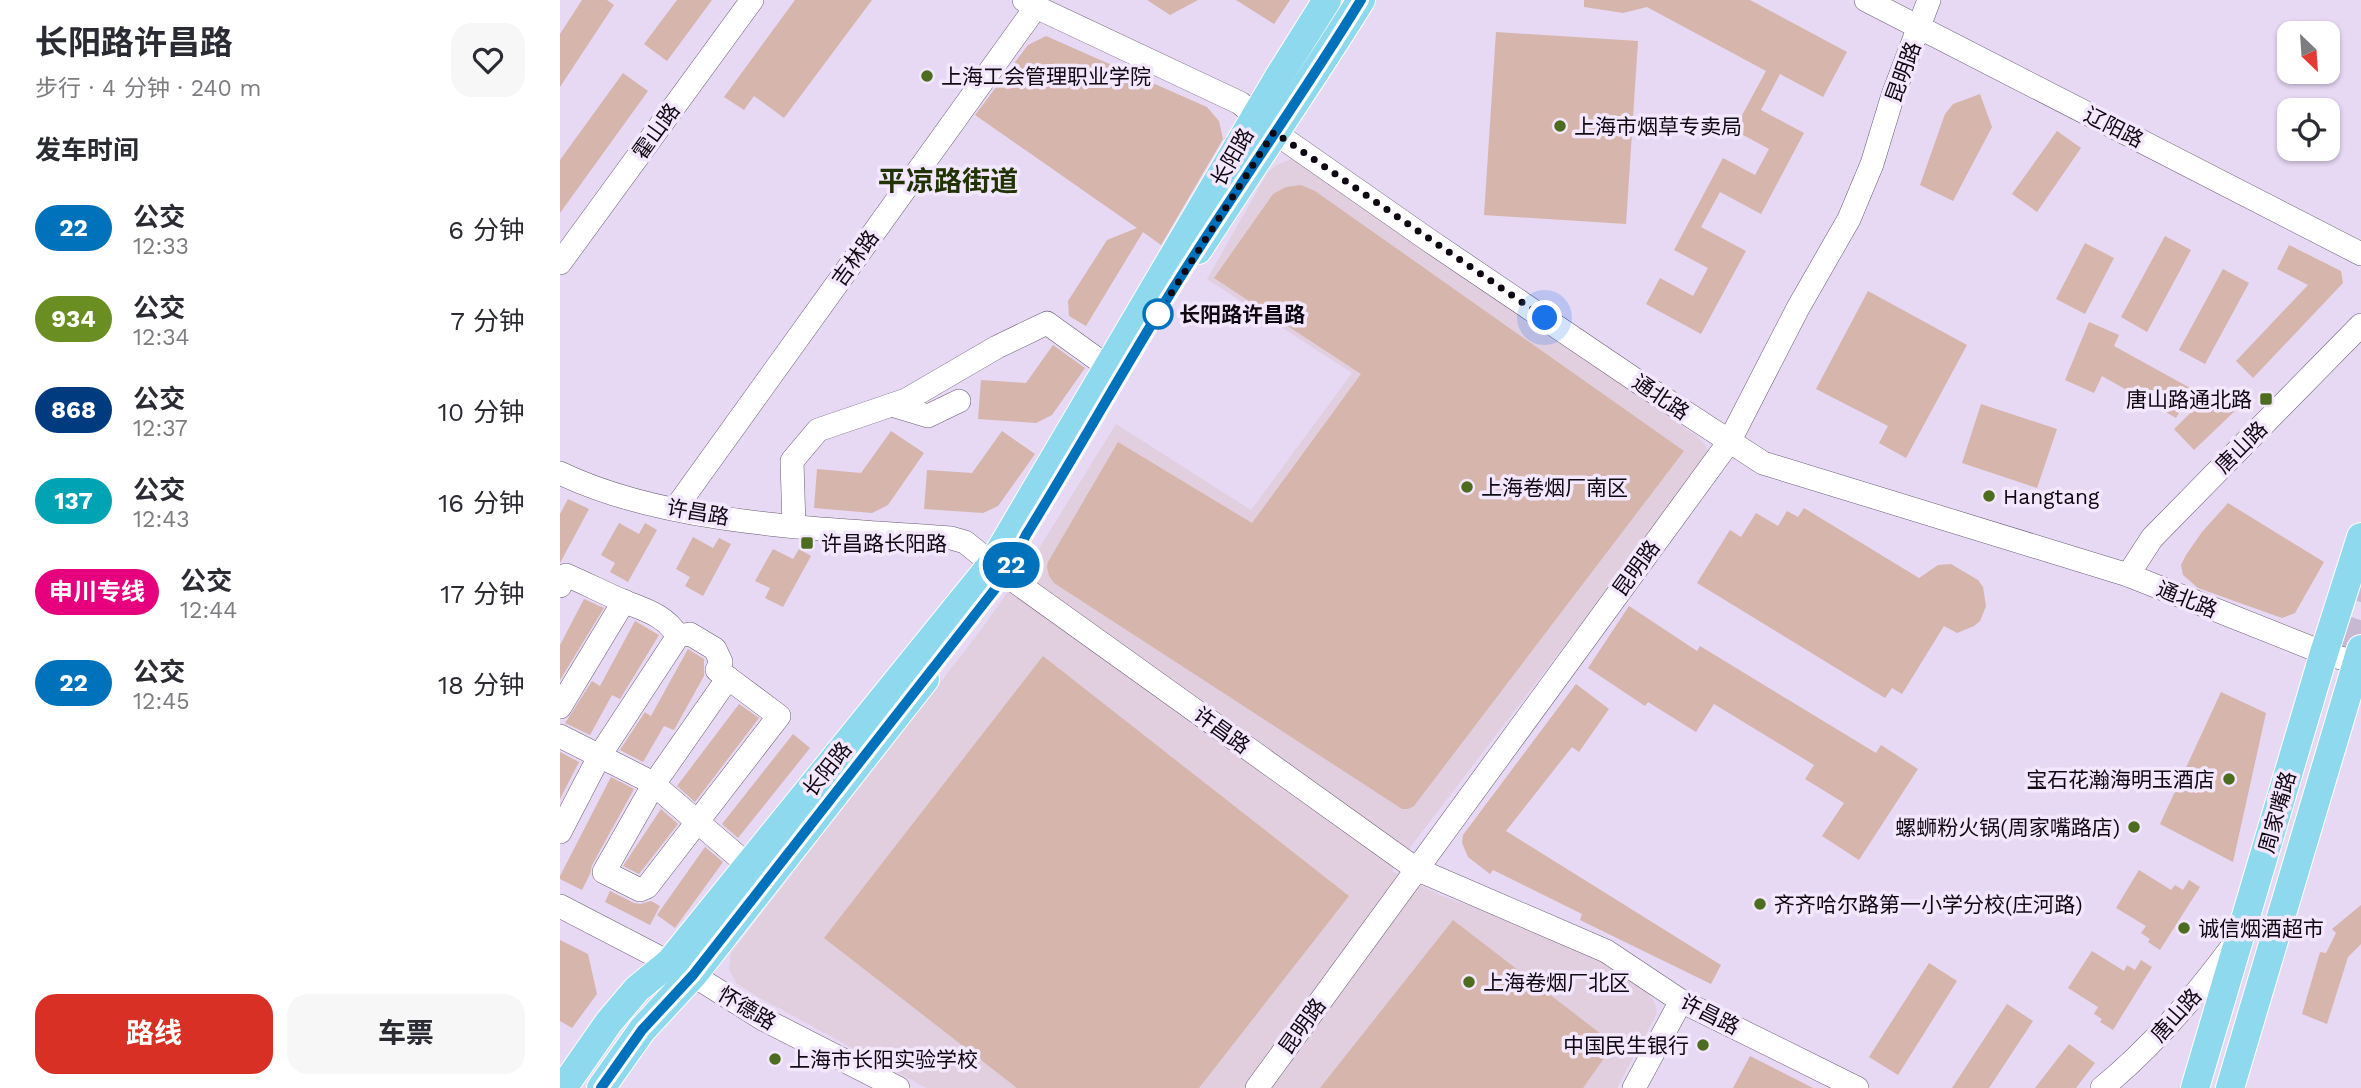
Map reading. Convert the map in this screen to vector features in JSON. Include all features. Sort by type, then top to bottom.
[{"type":"main road","name":"长阳路","points":[[563,1088],[608,1022],[637,989],[682,968],[1026,535],[1166,302],[1265,124],[1327,0]]},
{"type":"main road","name":"长阳路","points":[[601,1088],[749,866],[999,570],[1108,367],[1265,124],[1307,86],[1361,0]]},
{"type":"main road","name":"周家嘴路","points":[[2195,1088],[2361,537]]},
{"type":"main road","name":"周家嘴路","points":[[2230,1088],[2360,659]]},
{"type":"street","name":"霍山路","points":[[560,262],[752,0]]},
{"type":"street","name":"辽阳路","points":[[1866,0],[2361,254]]},
{"type":"street","name":"昆明路","points":[[1257,1088],[1729,442],[1798,308],[1849,219],[1872,164],[1893,96],[1929,0]]},
{"type":"street","name":"通北路","points":[[1030,4],[1240,103],[1265,124],[1453,256],[1763,463],[2128,575],[2324,653],[2360,659]]},
{"type":"street","name":"吉林路","points":[[675,509],[1030,4]]},
{"type":"street","points":[[794,526],[792,461],[818,430],[906,400],[997,347],[1047,323],[1108,367]]},
{"type":"street","name":"唐山路","points":[[2128,575],[2152,538],[2361,325]]},
{"type":"street","points":[[892,405],[928,416],[959,401]]},
{"type":"street","name":"许昌路","points":[[560,473],[592,488],[675,509],[794,526],[958,539],[1416,869],[1606,951],[1681,1001],[1857,1088]]},
{"type":"street","points":[[560,586],[566,575],[650,610],[670,624],[678,636]]},
{"type":"street","points":[[563,695],[624,601]]},
{"type":"street","points":[[560,832],[600,755],[678,636],[690,634],[715,649],[721,662],[717,670],[729,678],[779,716],[696,820],[647,887],[640,890],[604,872],[654,784],[729,678]]},
{"type":"street","points":[[560,736],[654,784],[749,866]]},
{"type":"street","name":"怀德路","points":[[560,906],[682,968],[763,1019],[898,1088]]},
{"type":"street","name":"唐山路","points":[[2102,1088],[2169,1026],[2242,933]]},
{"type":"street","points":[[1634,1088],[1681,1001]]},
{"type":"shaded area","points":[[1292,159],[1312,168],[1698,437],[1706,446],[1709,457],[1392,871],[1442,896],[1571,941],[1647,991],[1655,1003],[1657,1013],[1617,1088],[926,1088],[736,983],[729,969],[731,953],[980,631],[1043,542],[1116,424],[1251,510],[1352,373],[1207,279],[1268,172]]},
{"type":"building","points":[[582,0],[607,0],[614,5],[560,87],[560,34]]},
{"type":"building","points":[[677,0],[712,0],[667,61],[644,44]]},
{"type":"building","points":[[795,0],[872,0],[784,118],[754,96],[744,110],[724,97]]},
{"type":"building","points":[[1147,0],[1198,0],[1170,15]]},
{"type":"building","points":[[1236,0],[1290,0],[1274,24]]},
{"type":"building","points":[[1584,0],[1750,0],[1847,52],[1823,97],[1780,74],[1761,110],[1804,133],[1761,214],[1720,192],[1701,227],[1746,251],[1701,334],[1646,304],[1660,278],[1693,296],[1708,268],[1674,250],[1723,158],[1755,175],[1769,149],[1734,130],[1766,71],[1647,7],[1623,13],[1584,7]]},
{"type":"building","points":[[1496,32],[1638,41],[1626,224],[1484,215]]},
{"type":"building","points":[[1046,36],[1207,107],[1219,121],[1223,139],[1161,245],[1143,232],[1086,326],[1069,316],[1068,301],[1107,240],[1137,228],[975,115],[1028,45]]},
{"type":"building","points":[[623,73],[648,91],[560,213],[560,160]]},
{"type":"building","points":[[1980,94],[1992,127],[1953,201],[1920,185],[1945,114],[1953,104]]},
{"type":"building","points":[[2057,131],[2081,148],[2037,212],[2012,194]]},
{"type":"building","name":"上海卷烟厂南区","points":[[1301,185],[1315,191],[1684,451],[1414,806],[1408,809],[1402,809],[1054,583],[1047,567],[1118,442],[1252,523],[1361,374],[1214,278],[1273,194],[1286,187]]},
{"type":"building","points":[[2165,236],[2191,250],[2147,332],[2121,317]]},
{"type":"building","points":[[2085,243],[2114,258],[2085,314],[2056,299]]},
{"type":"building","points":[[2289,245],[2341,271],[2343,283],[2253,378],[2236,361],[2308,285],[2277,269]]},
{"type":"building","points":[[2223,269],[2249,283],[2205,364],[2179,350]]},
{"type":"building","points":[[1868,291],[1967,345],[1906,458],[1879,443],[1888,426],[1816,389]]},
{"type":"building","points":[[2089,322],[2119,335],[2114,346],[2192,389],[2176,418],[2102,376],[2094,393],[2065,380]]},
{"type":"building","points":[[1053,345],[1085,368],[1052,415],[1036,423],[978,419],[981,380],[1026,383]]},
{"type":"building","points":[[2218,386],[2239,407],[2194,450],[2174,429]]},
{"type":"building","points":[[1981,404],[2057,429],[2037,488],[1962,463]]},
{"type":"building","points":[[891,431],[924,453],[888,505],[872,513],[814,508],[817,469],[861,473]]},
{"type":"building","points":[[1002,431],[1035,454],[998,506],[983,513],[924,509],[927,470],[972,473]]},
{"type":"building","points":[[568,499],[589,509],[560,563],[560,514]]},
{"type":"building","points":[[2228,503],[2324,562],[2295,613],[2282,618],[2198,588],[2183,575],[2181,565],[2186,555]]},
{"type":"building","points":[[1804,508],[1919,578],[1938,565],[1951,564],[1978,580],[1983,587],[1986,606],[1980,621],[1957,633],[1944,626],[1902,694],[1892,688],[1885,698],[1697,583],[1730,530],[1741,537],[1756,513],[1778,526],[1787,511],[1798,517]]},
{"type":"building","points":[[619,523],[639,534],[645,523],[657,530],[628,582],[610,572],[615,563],[601,555]]},
{"type":"building","points":[[693,537],[713,548],[719,538],[731,544],[703,596],[685,586],[690,577],[676,569]]},
{"type":"building","points":[[773,549],[793,559],[799,549],[811,556],[783,607],[765,598],[770,588],[755,581]]},
{"type":"building","points":[[584,599],[604,608],[560,680],[560,645]]},
{"type":"building","points":[[1629,606],[1697,651],[1700,646],[1876,753],[1881,745],[1918,769],[1859,860],[1822,836],[1844,803],[1805,779],[1814,765],[1714,704],[1696,732],[1648,702],[1645,706],[1588,668]]},
{"type":"building","points":[[635,621],[659,635],[620,699],[612,695],[590,735],[565,723],[592,681],[600,686]]},
{"type":"building","points":[[688,649],[704,659],[704,676],[674,730],[664,726],[643,762],[620,750],[645,712],[651,716]]},
{"type":"building","points":[[1043,656],[1349,896],[1199,1088],[1017,1088],[824,938]]},
{"type":"building","points":[[1576,684],[1609,709],[1579,752],[1572,747],[1506,831],[1721,965],[1711,984],[1580,920],[1582,914],[1493,870],[1490,874],[1468,857],[1462,843],[1463,835]]},
{"type":"building","points":[[2221,692],[2266,713],[2233,862],[2160,824]]},
{"type":"building","points":[[739,704],[759,718],[695,802],[677,786]]},
{"type":"building","points":[[793,734],[810,748],[738,838],[722,824]]},
{"type":"building","points":[[560,752],[579,762],[560,799]]},
{"type":"building","points":[[611,777],[634,789],[592,865],[582,890],[560,879],[560,876]]},
{"type":"building","points":[[661,809],[678,824],[639,874],[623,866]]},
{"type":"building","points":[[705,847],[723,862],[675,928],[657,915]]},
{"type":"building","points":[[2139,870],[2171,890],[2175,885],[2183,890],[2189,880],[2200,887],[2160,950],[2141,933],[2146,926],[2116,908]]},
{"type":"building","points":[[610,891],[634,903],[651,901],[660,906],[650,925],[605,902]]},
{"type":"building","points":[[2361,905],[2361,944],[2348,957],[2327,1024],[2302,1014],[2320,952],[2326,953],[2336,933],[2332,929]]},
{"type":"building","name":"上海卷烟厂北区","points":[[1453,920],[1614,1044],[1583,1088],[1320,1088]]},
{"type":"building","points":[[560,940],[588,954],[597,994],[572,1028],[560,1021]]},
{"type":"building","points":[[2092,951],[2124,971],[2127,965],[2135,970],[2141,960],[2152,967],[2113,1030],[2100,1022],[2102,1019],[2094,1014],[2098,1007],[2068,988]]},
{"type":"building","points":[[1929,963],[1957,981],[1898,1075],[1869,1057]]},
{"type":"building","points":[[2007,1004],[2033,1021],[1989,1088],[1952,1088]]},
{"type":"building","points":[[2069,1044],[2095,1063],[2076,1088],[2035,1088]]},
{"type":"building","points":[[1750,1056],[1813,1088],[1733,1088]]},
{"type":"tunnel","points":[[2340,648],[2361,584]]},
{"type":"bus line","name":"22","points":[[601,1088],[642,1030],[693,975],[1006,575],[1026,535],[1173,290],[1361,0]]},
{"type":"place","name":"上海工会管理职业学院","points":[[927,76]]},
{"type":"place","name":"上海市烟草专卖局","points":[[1560,126]]},
{"type":"place","name":"长阳路许昌路","points":[[1158,314]]},
{"type":"place","name":"唐山路通北路","points":[[2266,399]]},
{"type":"place","name":"上海卷烟厂南区","points":[[1467,487]]},
{"type":"place","name":"Hangtang","points":[[1989,496]]},
{"type":"place","name":"许昌路长阳路","points":[[807,543]]},
{"type":"place","name":"宝石花瀚海明玉酒店","points":[[2229,779]]},
{"type":"place","name":"螺蛳粉火锅(周家嘴路店)","points":[[2134,827]]},
{"type":"place","name":"齐齐哈尔路第一小学分校(庄河路)","points":[[1760,904]]},
{"type":"place","name":"诚信烟酒超市","points":[[2184,928]]},
{"type":"place","name":"上海卷烟厂北区","points":[[1469,982]]},
{"type":"place","name":"中国民生银行","points":[[1703,1045]]},
{"type":"place","name":"上海市长阳实验学校","points":[[775,1059]]},
{"type":"district","name":"平凉路街道","points":[[948,181]]},
{"type":"route","points":[[1158,314],[1274,132],[1545,318]]}]
